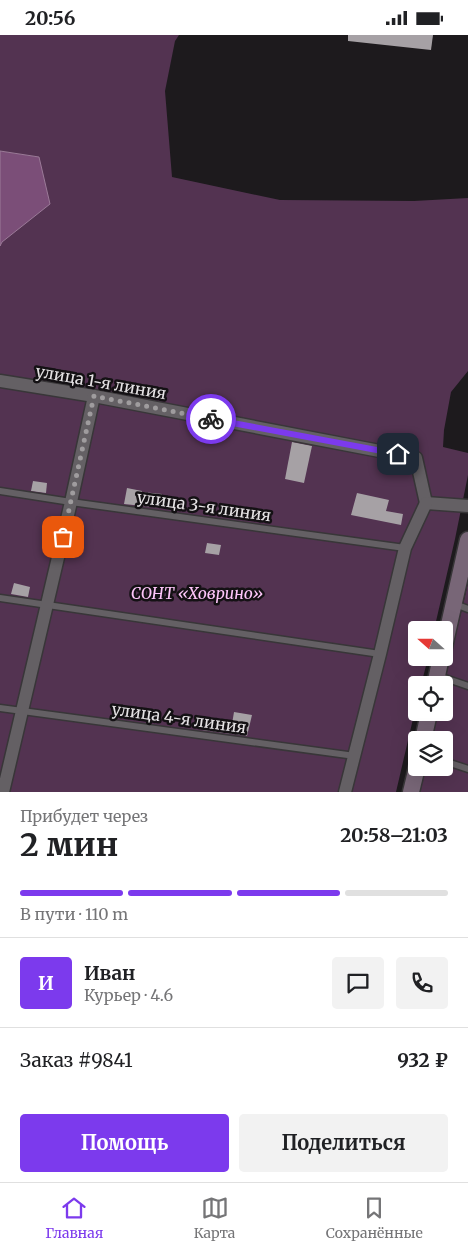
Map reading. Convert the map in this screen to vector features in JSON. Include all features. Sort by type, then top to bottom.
[{"type":"street","name":"улица 1-я линия","points":[[0,381],[94,396],[416,458],[426,503]]},
{"type":"street","points":[[3,792],[72,502],[94,396]]},
{"type":"street","points":[[345,792],[380,654],[404,548],[426,503],[468,506]]},
{"type":"street","points":[[453,625],[461,606],[468,540]]},
{"type":"street","points":[[411,792],[415,776]]},
{"type":"lane","name":"улица 3-я линия","points":[[0,491],[404,548]]},
{"type":"lane","points":[[0,598],[380,654]]},
{"type":"lane","points":[[453,683],[468,686]]},
{"type":"lane","name":"улица 4-я линия","points":[[0,708],[355,756]]},
{"type":"lane","points":[[453,764],[468,769]]},
{"type":"green space","name":"СОНТ «Ховрино»","points":[[0,35],[179,35],[175,41],[165,91],[172,177],[280,200],[414,201],[468,198],[468,371],[451,392],[443,447],[468,453],[468,475],[436,621],[408,621],[408,666],[426,666],[423,676],[408,676],[408,721],[413,721],[410,731],[408,731],[408,740],[396,792],[0,792],[0,246],[39,157],[0,151]]},
{"type":"green space","points":[[468,583],[468,792],[418,792],[422,776],[453,776],[453,731],[432,731],[435,721],[453,721],[453,676],[446,676],[448,666],[453,666],[453,647]]},
{"type":"shaded area","points":[[0,151],[39,157],[50,204],[2,242],[0,246]]},
{"type":"building","points":[[348,35],[433,35],[431,50],[348,41]]},
{"type":"building","points":[[292,442],[312,446],[304,483],[285,479]]},
{"type":"building","points":[[33,481],[47,483],[46,493],[31,491]]},
{"type":"building","points":[[127,488],[162,494],[161,508],[124,504]]},
{"type":"building","points":[[357,493],[389,500],[386,511],[403,514],[401,525],[351,515]]},
{"type":"building","points":[[207,543],[221,545],[219,555],[205,553]]},
{"type":"building","points":[[14,583],[30,587],[28,597],[11,594]]},
{"type":"building","points":[[234,712],[252,715],[247,736],[202,730],[204,719],[232,724]]},
{"type":"way so far","points":[[63,537],[94,396],[211,419]]},
{"type":"route","points":[[211,419],[398,454]]}]
